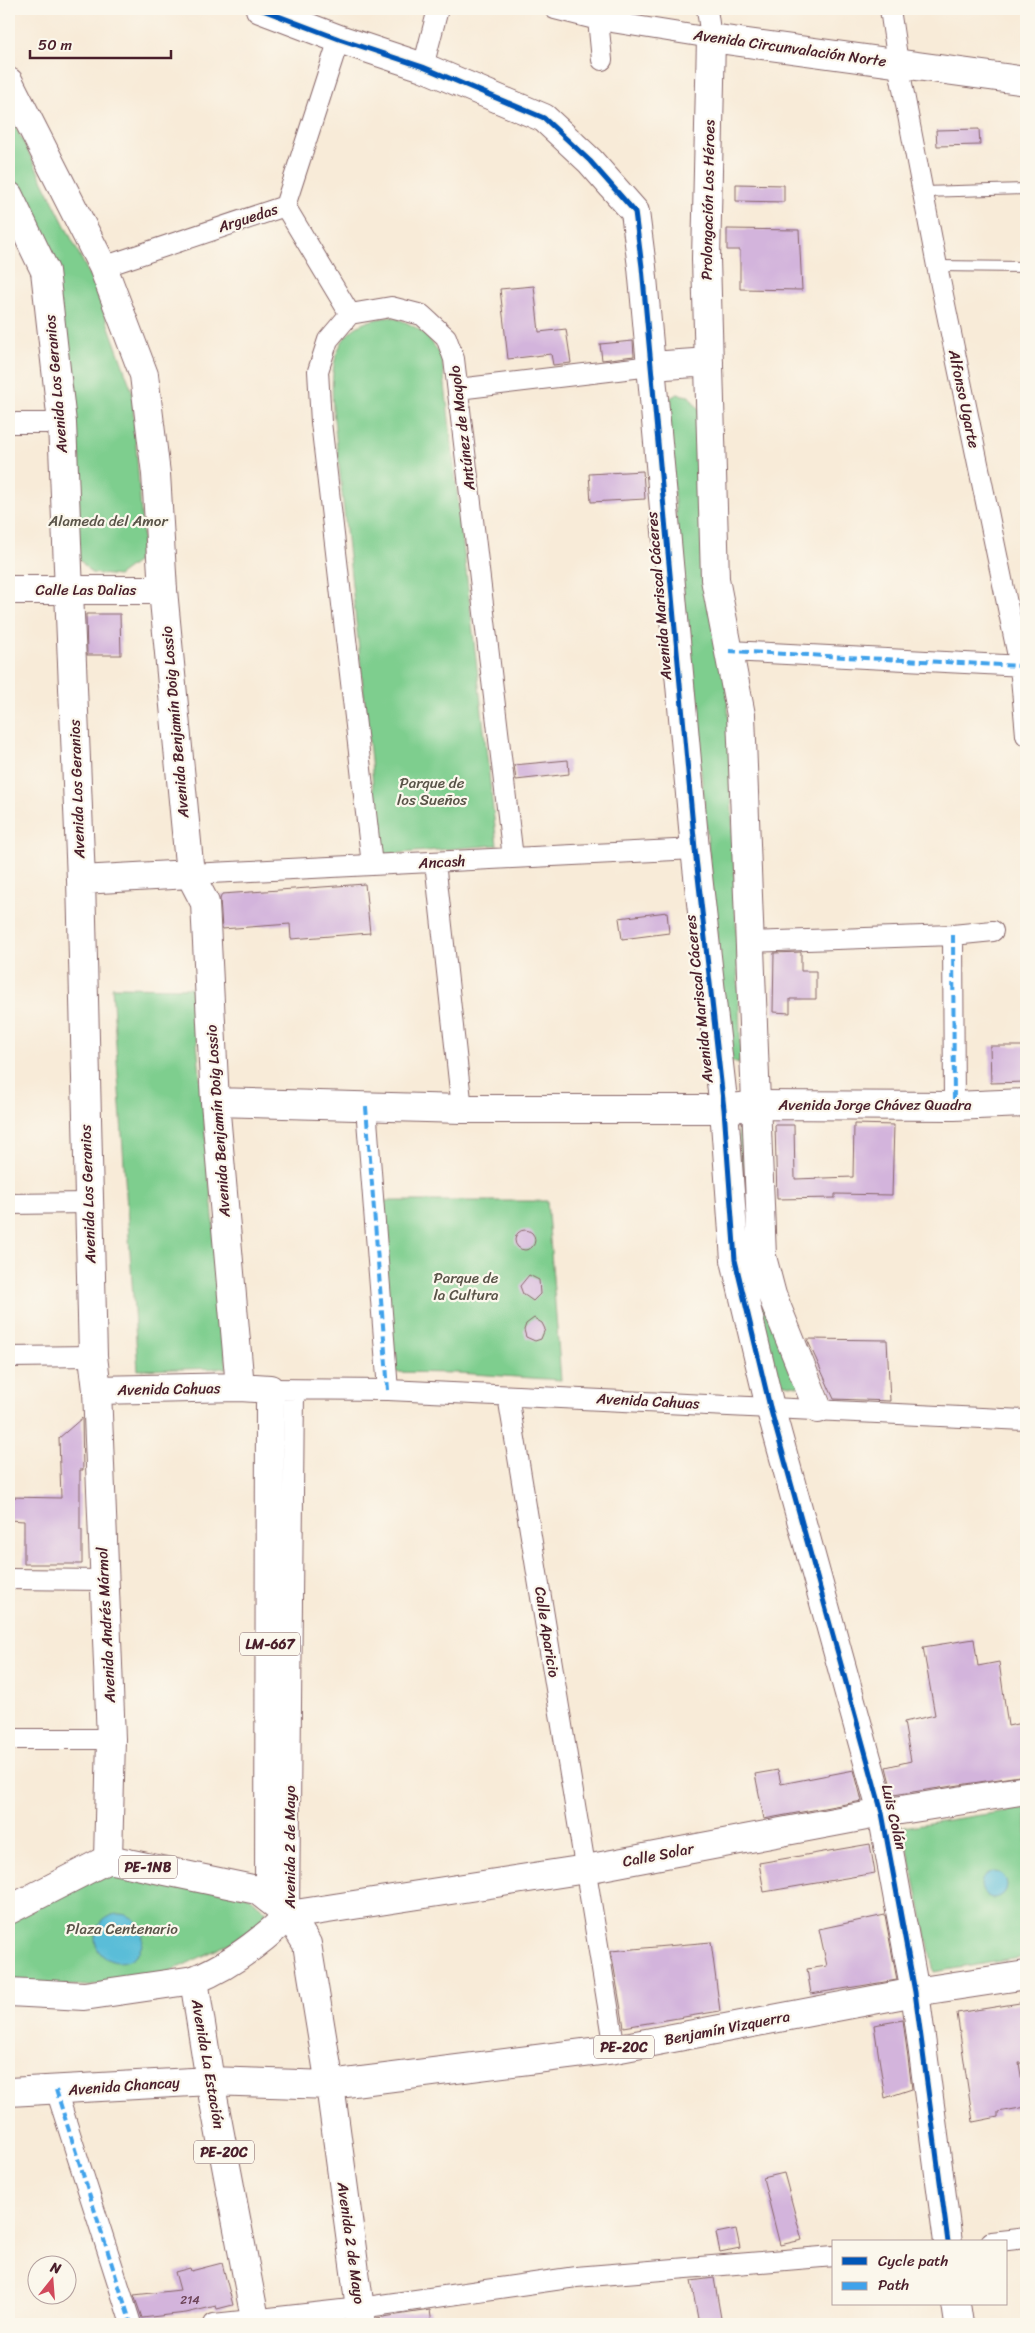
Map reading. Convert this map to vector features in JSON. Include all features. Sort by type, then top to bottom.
[{"type":"main road","name":"Avenida Mariscal Cáceres","points":[[260,9],[339,39],[423,66],[544,118],[590,161],[635,212],[642,267],[695,849],[724,1109],[735,1260],[770,1407]]},
{"type":"main road","name":"Avenida Circunvalación Norte","points":[[711,38],[1026,81]]},
{"type":"main road","name":"Prolongación Los Héroes","points":[[711,38],[706,258],[715,579],[741,715],[758,1105],[762,1257],[772,1295],[818,1409]]},
{"type":"main road","name":"Avenida Benjamín Doig Lossio","points":[[9,82],[103,266],[144,375],[156,474],[163,590],[190,874],[205,903],[215,1102],[240,1387]]},
{"type":"main road","name":"Avenida Los Geranios","points":[[9,196],[45,271],[62,423],[81,880],[93,1356],[97,1390]]},
{"type":"main road","points":[[651,366],[708,362]]},
{"type":"main road","name":"Calle Las Dalias","points":[[9,590],[163,590]]},
{"type":"main road","points":[[81,880],[190,874]]},
{"type":"main road","name":"Avenida Jorge Chávez Quadra","points":[[215,1102],[462,1109],[724,1109],[758,1105],[954,1106],[1026,1103]]},
{"type":"main road","name":"Avenida Cahuas","points":[[97,1390],[240,1387],[282,1389]]},
{"type":"main road","name":"Avenida 2 de Mayo","points":[[282,1389],[279,1907],[307,1944],[330,2085],[361,2316]]},
{"type":"main road","name":"Avenida Andrés Mármol","points":[[97,1390],[103,1580],[111,1739],[108,1858]]},
{"type":"main road","name":"Luis Colán","points":[[770,1407],[882,1813],[915,1992],[948,2240]]},
{"type":"main road","name":"Calle Solar","points":[[279,1907],[586,1869],[882,1813],[1026,1790]]},
{"type":"main road","name":"PE-1NB","points":[[9,1910],[108,1858],[257,1890],[279,1907]]},
{"type":"main road","points":[[9,1992],[84,1996],[194,1980],[212,1972],[271,1932],[279,1907]]},
{"type":"main road","name":"PE-20C","points":[[915,1992],[1026,1975]]},
{"type":"main road","name":"Avenida La Estación","points":[[194,1980],[210,2081],[256,2321]]},
{"type":"main road","name":"Benjamín Vizquerra","points":[[330,2085],[614,2048],[915,1992]]},
{"type":"main road","name":"Avenida Chancay","points":[[9,2092],[210,2081],[330,2085]]},
{"type":"main road","points":[[956,2306],[959,2324]]},
{"type":"street","points":[[423,66],[438,9]]},
{"type":"street","name":"Avenida Circunvalación Norte","points":[[555,9],[598,14],[711,38]]},
{"type":"street","points":[[706,9],[711,38]]},
{"type":"street","name":"Alfonso Ugarte","points":[[890,9],[898,63],[937,266],[1023,666],[1026,735]]},
{"type":"street","points":[[598,14],[602,60]]},
{"type":"street","name":"Arguedas","points":[[103,266],[285,206],[339,39]]},
{"type":"street","points":[[285,206],[350,314],[328,340],[318,371],[321,422],[372,865]]},
{"type":"street","name":"Antúnez de Mayolo","points":[[350,314],[390,307],[422,315],[446,337],[454,358],[513,858]]},
{"type":"street","points":[[458,389],[651,366]]},
{"type":"street","points":[[9,423],[62,423]]},
{"type":"street","points":[[729,651],[1023,666]]},
{"type":"street","name":"Ancash","points":[[190,874],[695,849]]},
{"type":"street","points":[[435,862],[462,1109]]},
{"type":"street","points":[[750,942],[953,935],[993,931]]},
{"type":"street","points":[[953,935],[954,1106]]},
{"type":"street","points":[[366,1107],[388,1390]]},
{"type":"street","points":[[9,1204],[88,1203]]},
{"type":"street","points":[[9,1357],[93,1356]]},
{"type":"street","name":"Avenida Cahuas","points":[[282,1389],[388,1390],[1026,1420]]},
{"type":"street","name":"Calle Aparicio","points":[[508,1396],[614,2048]]},
{"type":"street","points":[[9,1579],[103,1580]]},
{"type":"street","points":[[9,1739],[111,1739]]},
{"type":"street","points":[[56,2090],[131,2324]]},
{"type":"street","points":[[1008,2240],[1026,2238]]},
{"type":"street","points":[[214,2324],[361,2316],[576,2276],[832,2256]]},
{"type":"lane","points":[[924,192],[1026,189]]},
{"type":"lane","points":[[937,266],[1026,266]]},
{"type":"green space","name":"Alameda del Amor","points":[[9,113],[93,282],[132,391],[143,539],[137,562],[118,576],[91,573],[76,555],[49,264],[9,177]]},
{"type":"green space","name":"Parque de los Sueños","points":[[393,317],[410,324],[422,332],[442,358],[497,845],[378,855],[371,760],[332,392],[335,360],[340,346],[347,335],[358,326],[373,320]]},
{"type":"green space","points":[[677,394],[689,396],[699,410],[728,704],[741,1059],[739,1063],[729,1061],[665,401]]},
{"type":"green space","points":[[112,987],[192,988],[227,1368],[138,1370]]},
{"type":"green space","points":[[748,1126],[753,1211],[803,1387],[774,1382],[744,1272],[738,1127]]},
{"type":"green space","name":"Parque de la Cultura","points":[[373,1201],[547,1201],[561,1380],[458,1373],[387,1372]]},
{"type":"green space","points":[[1026,1808],[1026,1957],[934,1972],[903,1827]]},
{"type":"green space","name":"Plaza Centenario","points":[[121,1874],[248,1896],[266,1911],[265,1924],[258,1930],[169,1972],[86,1986],[9,1983],[9,1923],[77,1884]]},
{"type":"water","points":[[994,1872],[1003,1876],[1007,1885],[1003,1894],[994,1898],[985,1894],[981,1885],[985,1876]]},
{"type":"water","points":[[119,1914],[128,1916],[136,1921],[141,1929],[143,1938],[141,1947],[136,1955],[128,1960],[119,1962],[110,1960],[102,1955],[97,1947],[95,1938],[97,1929],[102,1921],[110,1916]]},
{"type":"building","points":[[979,129],[980,145],[937,146],[936,130]]},
{"type":"building","points":[[736,184],[784,185],[784,202],[736,201]]},
{"type":"building","points":[[727,229],[799,230],[802,290],[740,289],[740,250],[727,250]]},
{"type":"building","points":[[534,286],[539,332],[566,329],[571,363],[553,365],[551,354],[508,359],[500,289]]},
{"type":"building","points":[[633,341],[634,356],[602,360],[600,344]]},
{"type":"building","points":[[643,471],[645,499],[591,502],[589,474]]},
{"type":"building","points":[[86,614],[120,614],[121,655],[87,655]]},
{"type":"building","points":[[568,760],[569,774],[516,780],[514,765]]},
{"type":"building","points":[[365,884],[370,933],[291,939],[290,924],[222,929],[220,899],[222,894]]},
{"type":"building","points":[[667,912],[669,933],[622,939],[619,918]]},
{"type":"building","points":[[801,952],[801,971],[816,971],[816,999],[790,999],[790,1013],[773,1012],[774,953]]},
{"type":"building","points":[[990,1046],[1026,1046],[1026,1082],[991,1083]]},
{"type":"building","points":[[854,1124],[894,1125],[892,1195],[835,1194],[835,1198],[777,1199],[775,1125],[794,1125],[795,1179],[853,1177]]},
{"type":"building","points":[[525,1230],[532,1233],[535,1240],[532,1247],[525,1250],[518,1247],[515,1240],[518,1233]]},
{"type":"building","points":[[529,1275],[539,1280],[540,1294],[533,1301],[523,1294],[520,1286]]},
{"type":"building","points":[[534,1318],[542,1323],[545,1329],[541,1339],[535,1341],[526,1337],[524,1330],[526,1324]]},
{"type":"building","points":[[807,1339],[887,1340],[890,1401],[834,1399]]},
{"type":"building","points":[[82,1418],[83,1470],[80,1470],[80,1530],[82,1530],[82,1564],[24,1564],[24,1521],[9,1520],[9,1497],[61,1498],[59,1438]]},
{"type":"building","points":[[974,1639],[978,1666],[999,1662],[1008,1726],[1026,1722],[1026,1775],[893,1795],[886,1767],[911,1761],[904,1722],[935,1715],[923,1647]]},
{"type":"building","points":[[778,1770],[781,1784],[854,1770],[862,1801],[764,1819],[755,1774]]},
{"type":"building","points":[[870,1844],[875,1873],[764,1892],[759,1863]]},
{"type":"building","points":[[885,1915],[897,1980],[811,1994],[807,1969],[827,1966],[819,1929]]},
{"type":"building","points":[[711,1942],[720,2011],[624,2027],[611,1951]]},
{"type":"building","points":[[1026,2002],[1026,2063],[1019,2063],[1026,2107],[998,2112],[998,2117],[973,2122],[957,2013]]},
{"type":"building","points":[[903,2020],[912,2089],[885,2098],[874,2025]]},
{"type":"building","points":[[784,2173],[802,2240],[780,2245],[763,2178]]},
{"type":"building","points":[[736,2229],[740,2248],[720,2252],[716,2233]]},
{"type":"building","points":[[222,2263],[233,2305],[217,2309],[216,2306],[186,2313],[142,2318],[134,2295],[180,2290],[175,2272],[190,2268],[191,2271]]},
{"type":"building","points":[[714,2278],[722,2324],[699,2324],[691,2281]]},
{"type":"building","points":[[430,2310],[432,2324],[377,2324],[377,2318]]},
{"type":"marked path","points":[[729,651],[1020,666]]},
{"type":"marked path","points":[[953,935],[954,1106]]},
{"type":"marked path","points":[[366,1107],[388,1390]]},
{"type":"marked path","points":[[56,2090],[131,2324]]},
{"type":"cycle path","points":[[260,9],[339,39],[423,67],[544,118],[590,161],[635,212],[642,267],[695,849],[724,1109],[735,1260],[770,1407],[882,1813],[915,1992],[948,2240]]}]
